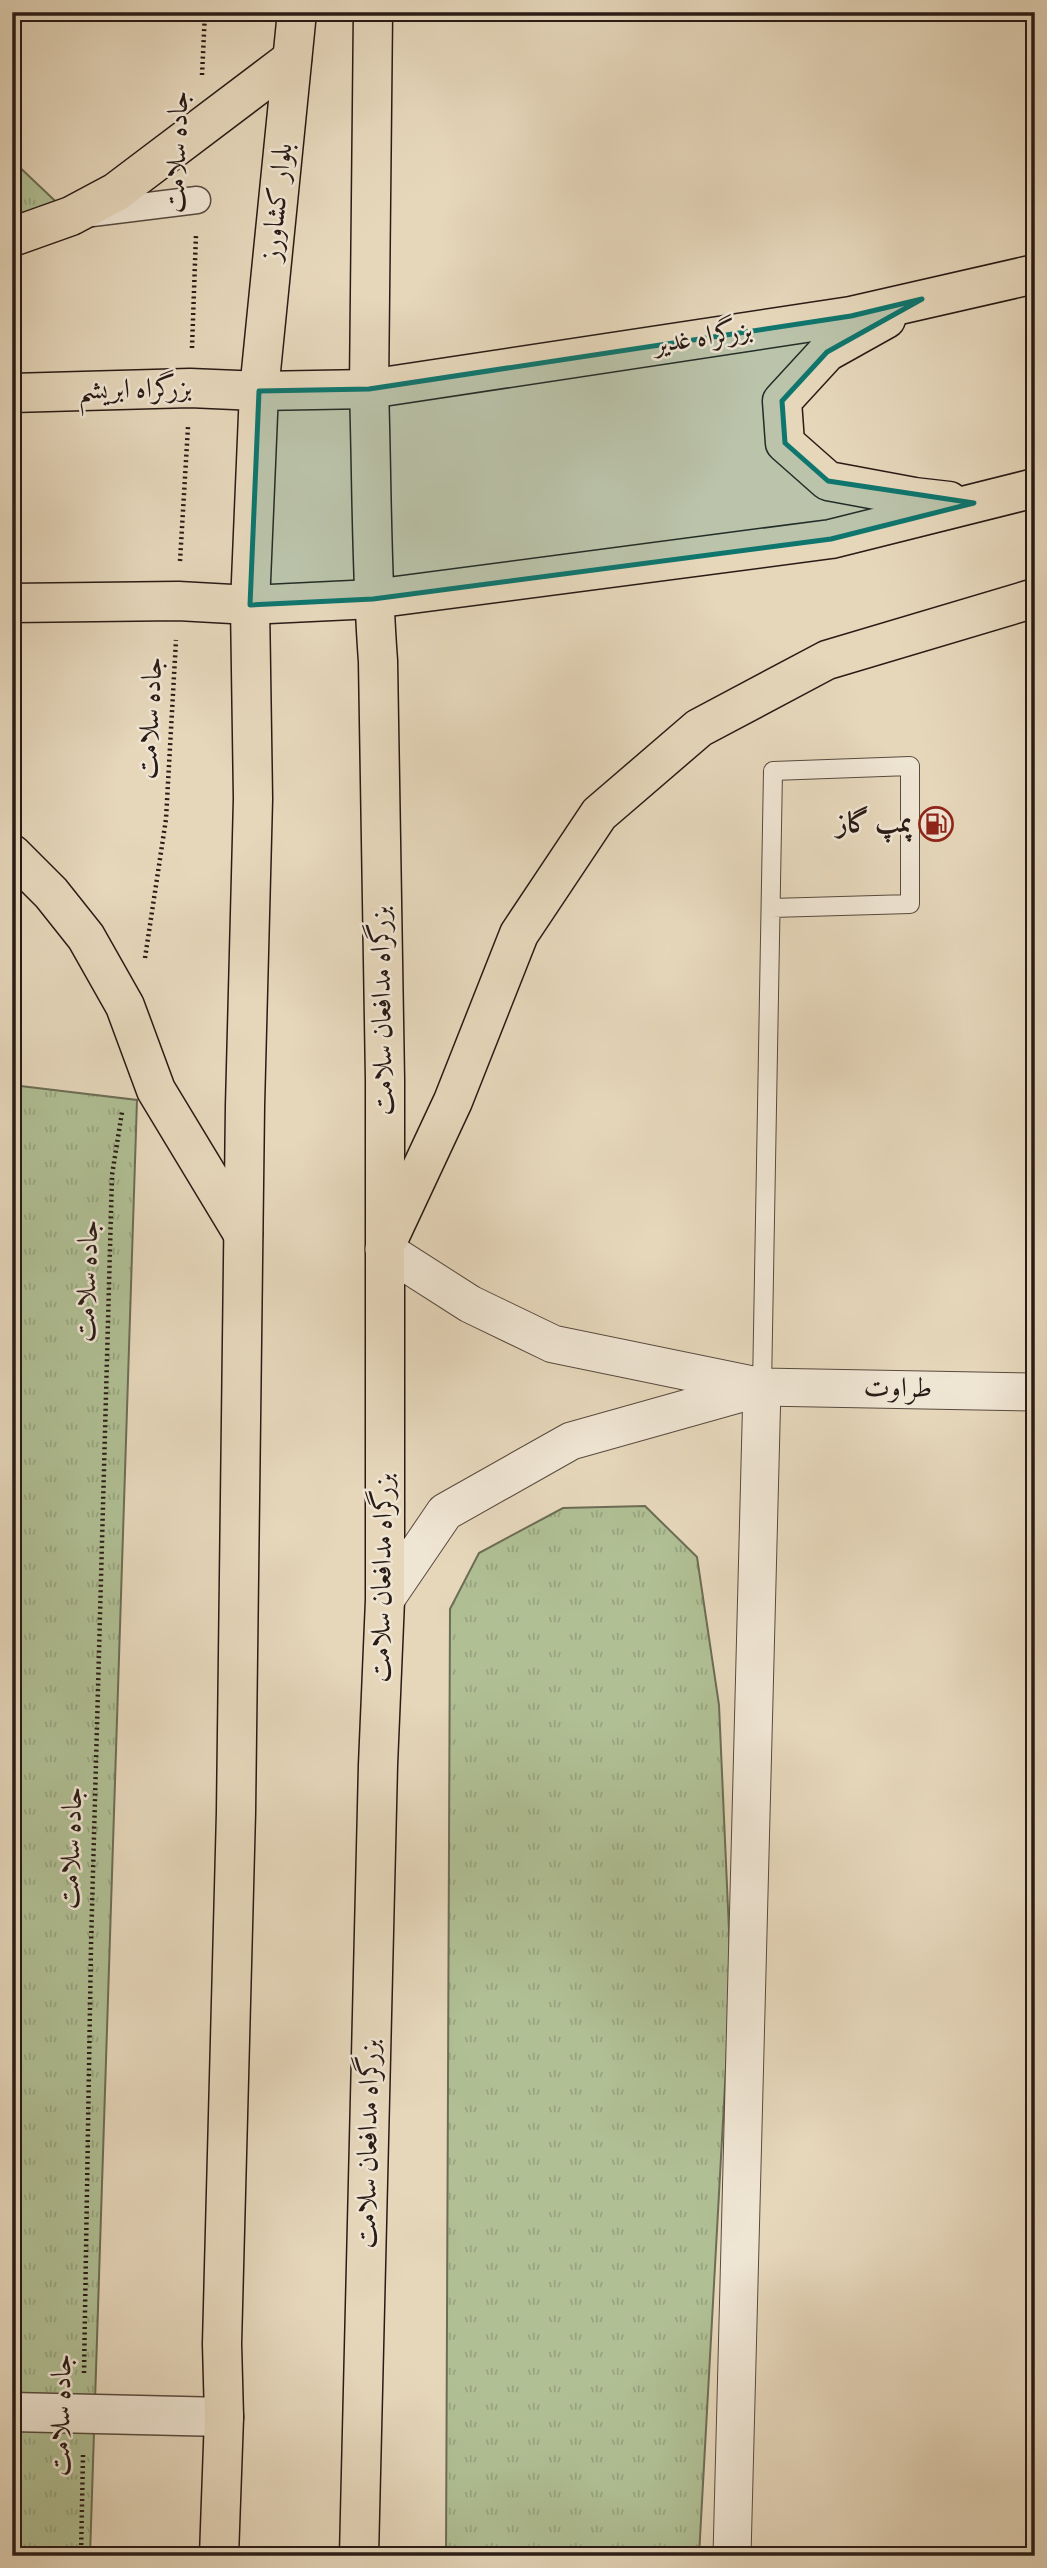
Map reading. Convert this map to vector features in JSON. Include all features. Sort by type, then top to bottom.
[{"type":"main road","name":"بلوار کشاورز","points":[[250,605],[259,391],[297,12]]},
{"type":"main road","points":[[369,389],[373,12]]},
{"type":"main road","points":[[12,237],[71,216],[116,192],[292,59]]},
{"type":"main road","name":"بزرگراه غدیر","points":[[259,391],[369,389],[851,316],[1035,274]]},
{"type":"main road","points":[[922,299],[827,352],[782,401],[785,443],[828,481],[914,497],[974,503]]},
{"type":"main road","name":"بزرگراه ابریشم","points":[[12,393],[190,388],[259,391]]},
{"type":"main road","name":"بزرگراه مدافعان سلامت","points":[[359,2556],[378,1765],[385,1600],[385,1080],[378,662],[373,599],[369,389]]},
{"type":"main road","points":[[12,603],[178,601],[250,605],[373,599],[831,538],[1035,488]]},
{"type":"main road","points":[[384,1250],[453,1101],[519,934],[599,814],[699,728],[827,660],[1035,598]]},
{"type":"main road","points":[[219,2556],[236,1812],[243,1234],[253,799],[250,605]]},
{"type":"main road","points":[[12,854],[51,893],[86,937],[125,1006],[156,1090],[243,1234]]},
{"type":"street","points":[[12,223],[198,200]]},
{"type":"street","points":[[384,1250],[470,1304],[554,1344],[762,1387]]},
{"type":"street","points":[[385,1600],[445,1512],[537,1460],[571,1441],[762,1387]]},
{"type":"street","points":[[732,2556],[762,1387]]},
{"type":"street","name":"طراوت","points":[[762,1387],[1035,1391]]},
{"type":"street","points":[[12,2412],[224,2417]]},
{"type":"lane","points":[[762,1387],[773,771],[910,766],[910,904],[772,908]]},
{"type":"path","name":"جاده سلامت","points":[[200,127],[205,12]]},
{"type":"path","name":"جاده سلامت","points":[[144,965],[166,819],[198,200]]},
{"type":"path","name":"جاده سلامت","points":[[81,2556],[90,1946],[113,1175],[122,1110]]},
{"type":"highlighted area","points":[[922,299],[827,352],[782,401],[785,443],[828,481],[974,503],[831,539],[373,599],[250,605],[259,391],[369,389],[851,316]]},
{"type":"green space","points":[[12,160],[71,216],[12,231]]},
{"type":"green space","points":[[12,1085],[137,1100],[90,2556],[12,2556]]},
{"type":"green space","points":[[645,1506],[697,1557],[719,1705],[731,1976],[699,2556],[446,2556],[450,1609],[479,1553],[563,1508]]},
{"type":"place","name":"پمپ گاز","points":[[936,824]]}]
